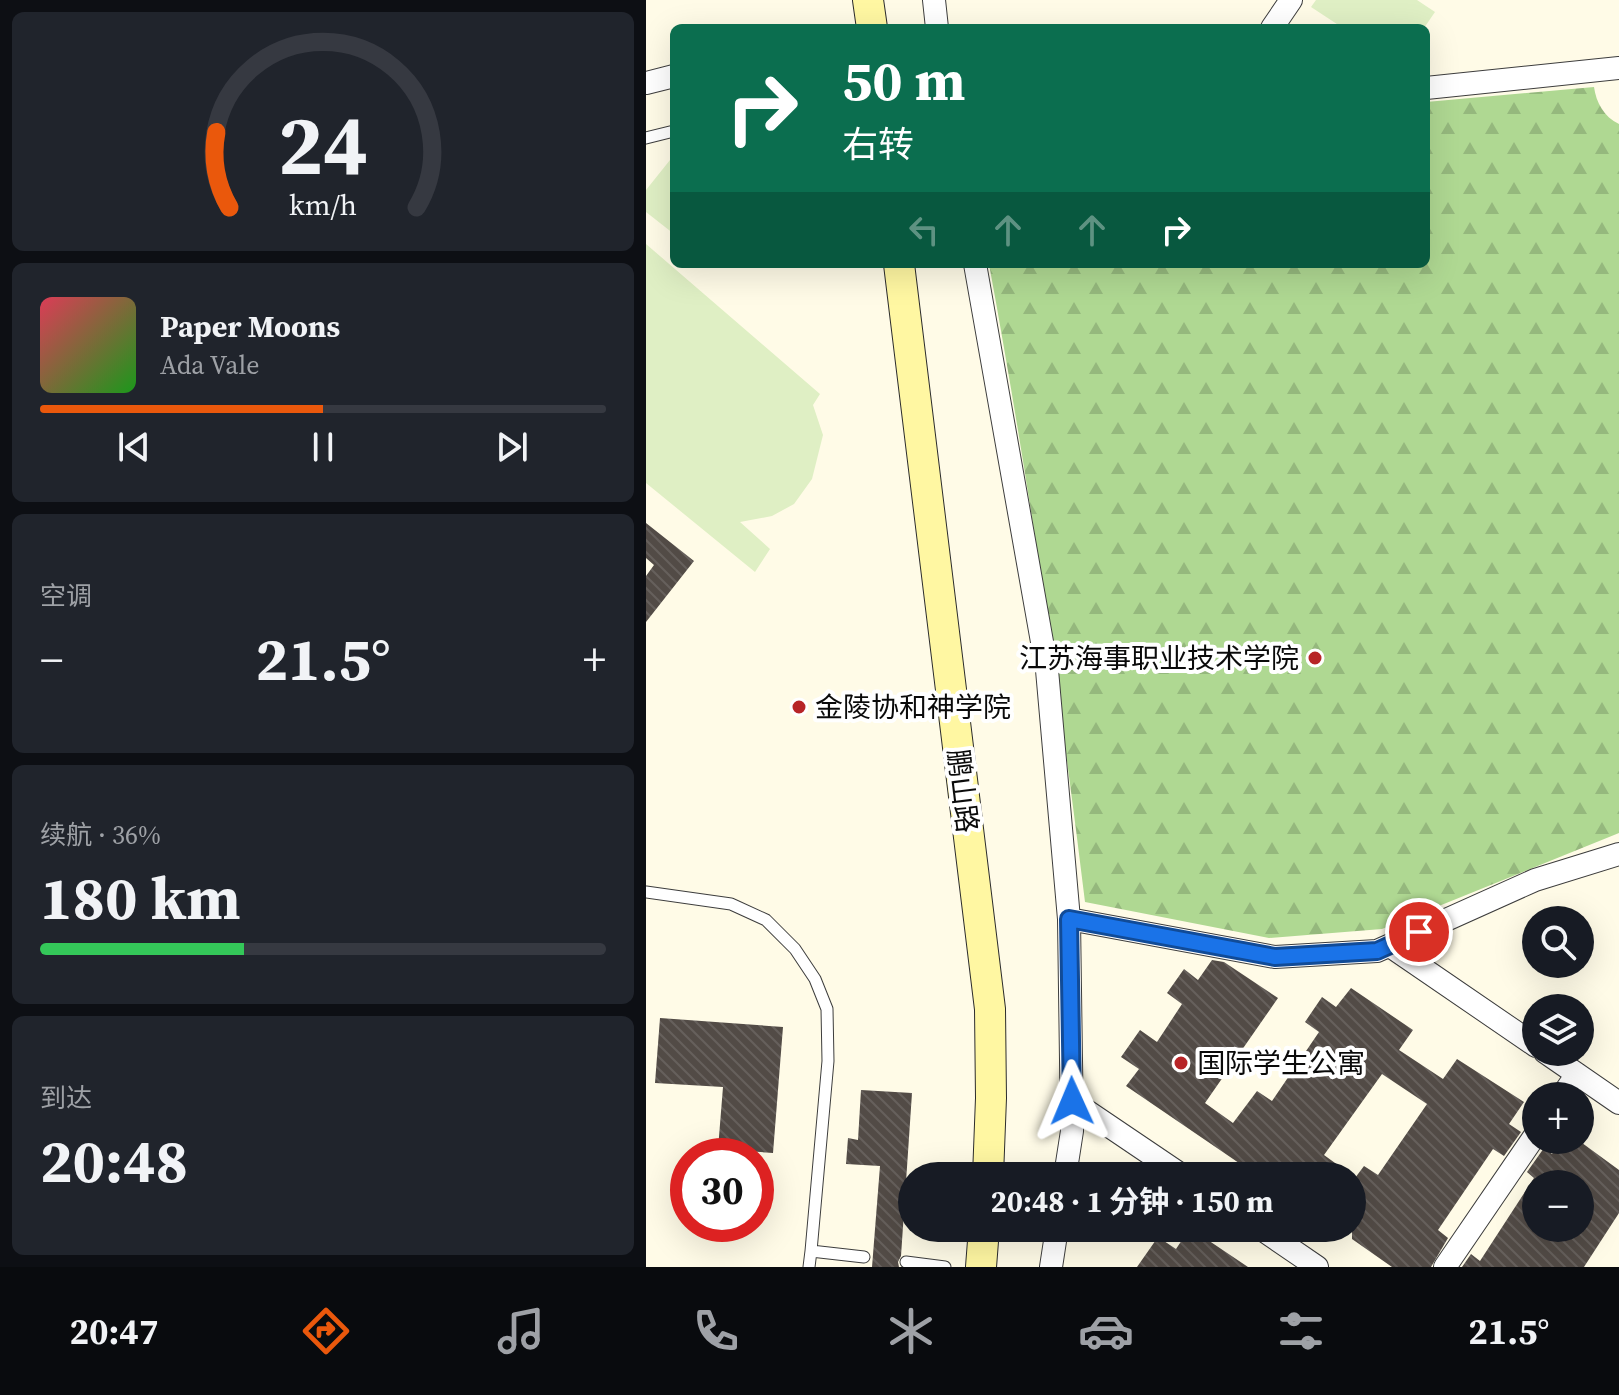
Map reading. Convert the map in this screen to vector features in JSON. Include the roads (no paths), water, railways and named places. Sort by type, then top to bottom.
[{"type":"street","points":[[934,0],[937,24]]},
{"type":"street","points":[[1275,24],[1291,0]]},
{"type":"street","points":[[1430,88],[1619,68]]},
{"type":"street","points":[[646,83],[670,77]]},
{"type":"street","name":"鹏山路","points":[[899,268],[990,1009],[989,1162]]},
{"type":"street","points":[[976,268],[1047,670],[1069,919],[1072,1131],[1067,1162]]},
{"type":"street","points":[[1069,919],[1275,957],[1377,951],[1535,880],[1619,854]]},
{"type":"street","points":[[1390,946],[1522,1036]]},
{"type":"street","points":[[1565,1066],[1619,1103]]},
{"type":"street","points":[[1572,1082],[1577,1074]]},
{"type":"street","points":[[1072,1101],[1162,1162]]},
{"type":"street","points":[[1445,1267],[1522,1154]]},
{"type":"street","points":[[981,1267],[983,1242]]},
{"type":"street","points":[[1051,1267],[1055,1242]]},
{"type":"street","points":[[1280,1242],[1317,1267]]},
{"type":"lane","points":[[646,138],[670,132]]},
{"type":"lane","points":[[646,892],[731,904],[766,920],[795,949],[815,979],[827,1009],[828,1061],[809,1267]]},
{"type":"lane","points":[[811,1251],[864,1257]]},
{"type":"lane","points":[[906,1262],[945,1267]]},
{"type":"place","name":"江苏海事职业技术学院","points":[[1315,658]]},
{"type":"place","name":"金陵协和神学院","points":[[799,707]]},
{"type":"place","name":"国际学生公寓","points":[[1181,1063]]}]
